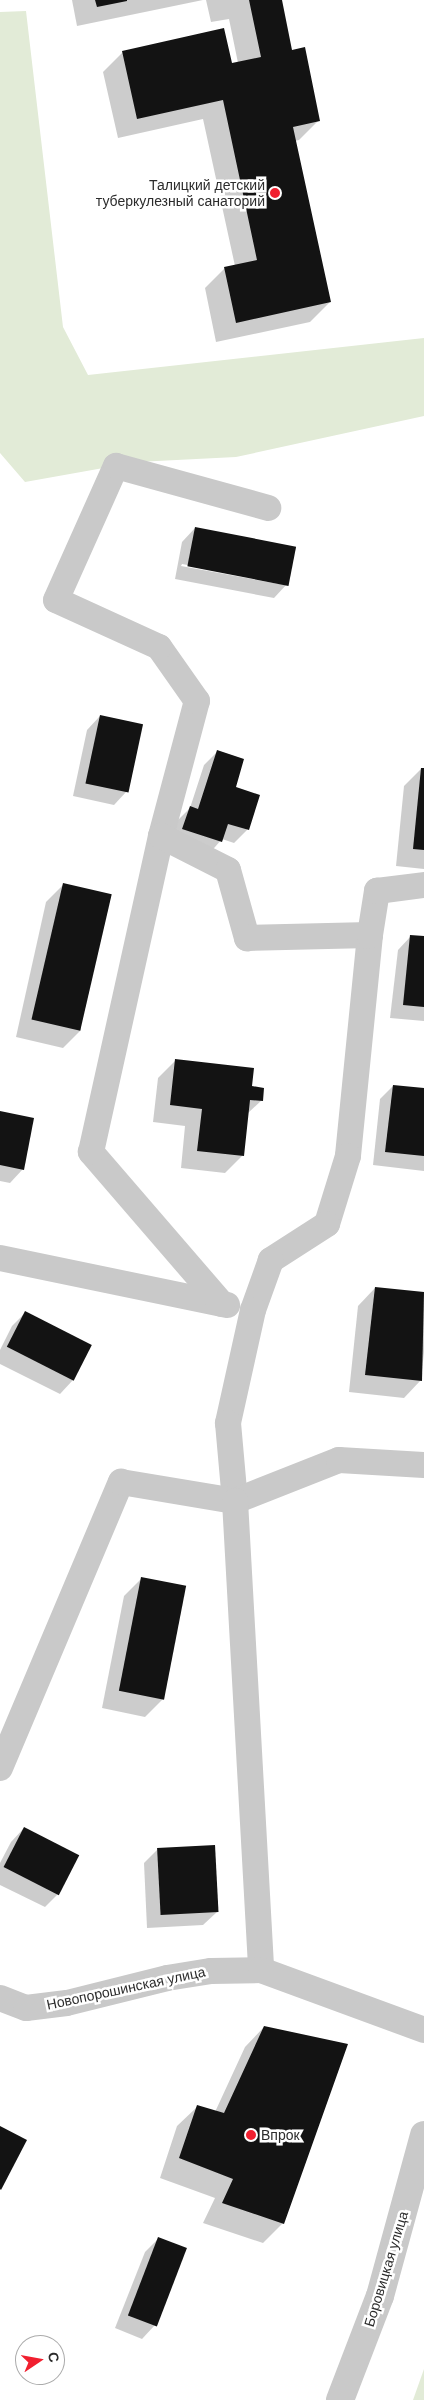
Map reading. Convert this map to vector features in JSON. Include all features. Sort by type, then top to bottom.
[{"type":"street","points":[[222,1304],[91,1152],[161,836],[197,702],[159,647],[56,600],[116,466],[268,508]]},
{"type":"street","points":[[161,836],[228,870],[248,938],[370,935]]},
{"type":"street","points":[[261,1970],[235,1501],[228,1423],[253,1310],[271,1260],[327,1224],[346,1165],[376,891],[424,885]]},
{"type":"street","points":[[0,1258],[253,1310]]},
{"type":"street","points":[[0,1768],[121,1482],[235,1501],[339,1460],[424,1465]]},
{"type":"street","name":"Новопорошинская улица","points":[[0,1998],[26,2008],[66,2003],[167,1978],[211,1971],[261,1970],[424,2030]]},
{"type":"street","name":"Боровицкая улица","points":[[340,2400],[380,2296],[424,2135]]},
{"type":"green space","points":[[26,11],[63,327],[88,375],[424,338],[424,416],[236,457],[137,462],[25,482],[0,453],[0,12]]},
{"type":"green space","points":[[424,2369],[424,2400],[413,2400]]},
{"type":"building","points":[[95,0],[127,0],[127,1],[97,7]]},
{"type":"building","name":"Талицкий детский туберкулезный санаторий","points":[[249,0],[282,0],[292,50],[305,47],[320,121],[293,127],[331,302],[236,323],[224,267],[257,260],[223,100],[137,119],[122,51],[224,28],[232,63],[261,57]]},
{"type":"building","points":[[195,527],[296,547],[288,586],[187,566]]},
{"type":"building","points":[[100,715],[143,724],[128,793],[85,783]]},
{"type":"building","points":[[217,750],[244,759],[236,787],[260,795],[249,830],[228,824],[222,842],[182,829],[190,806],[198,809]]},
{"type":"building","points":[[421,768],[424,768],[424,850],[413,849]]},
{"type":"building","points":[[63,883],[112,894],[80,1031],[32,1019]]},
{"type":"building","points":[[410,935],[424,936],[424,1007],[403,1005]]},
{"type":"building","points":[[175,1059],[254,1068],[252,1086],[264,1088],[263,1101],[250,1100],[244,1156],[197,1151],[202,1109],[170,1105]]},
{"type":"building","points":[[393,1085],[424,1088],[424,1156],[385,1152]]},
{"type":"building","points":[[0,1111],[34,1118],[24,1170],[0,1165]]},
{"type":"building","points":[[375,1287],[424,1292],[422,1381],[365,1375]]},
{"type":"building","points":[[25,1311],[92,1345],[74,1381],[7,1347]]},
{"type":"building","points":[[141,1577],[186,1586],[164,1700],[119,1691]]},
{"type":"building","points":[[24,1827],[79,1855],[59,1895],[4,1867]]},
{"type":"building","points":[[215,1845],[219,1912],[161,1915],[157,1848]]},
{"type":"building","name":"Впрок","points":[[264,2026],[348,2044],[284,2224],[222,2203],[233,2179],[179,2158],[197,2105],[224,2113]]},
{"type":"building","points":[[0,2126],[27,2140],[1,2190],[0,2189]]},
{"type":"building","points":[[158,2237],[187,2248],[157,2327],[128,2315]]},
{"type":"place","name":"Талицкий детский туберкулезный санаторий","points":[[275,193]]},
{"type":"place","name":"Впрок","points":[[251,2135]]}]
